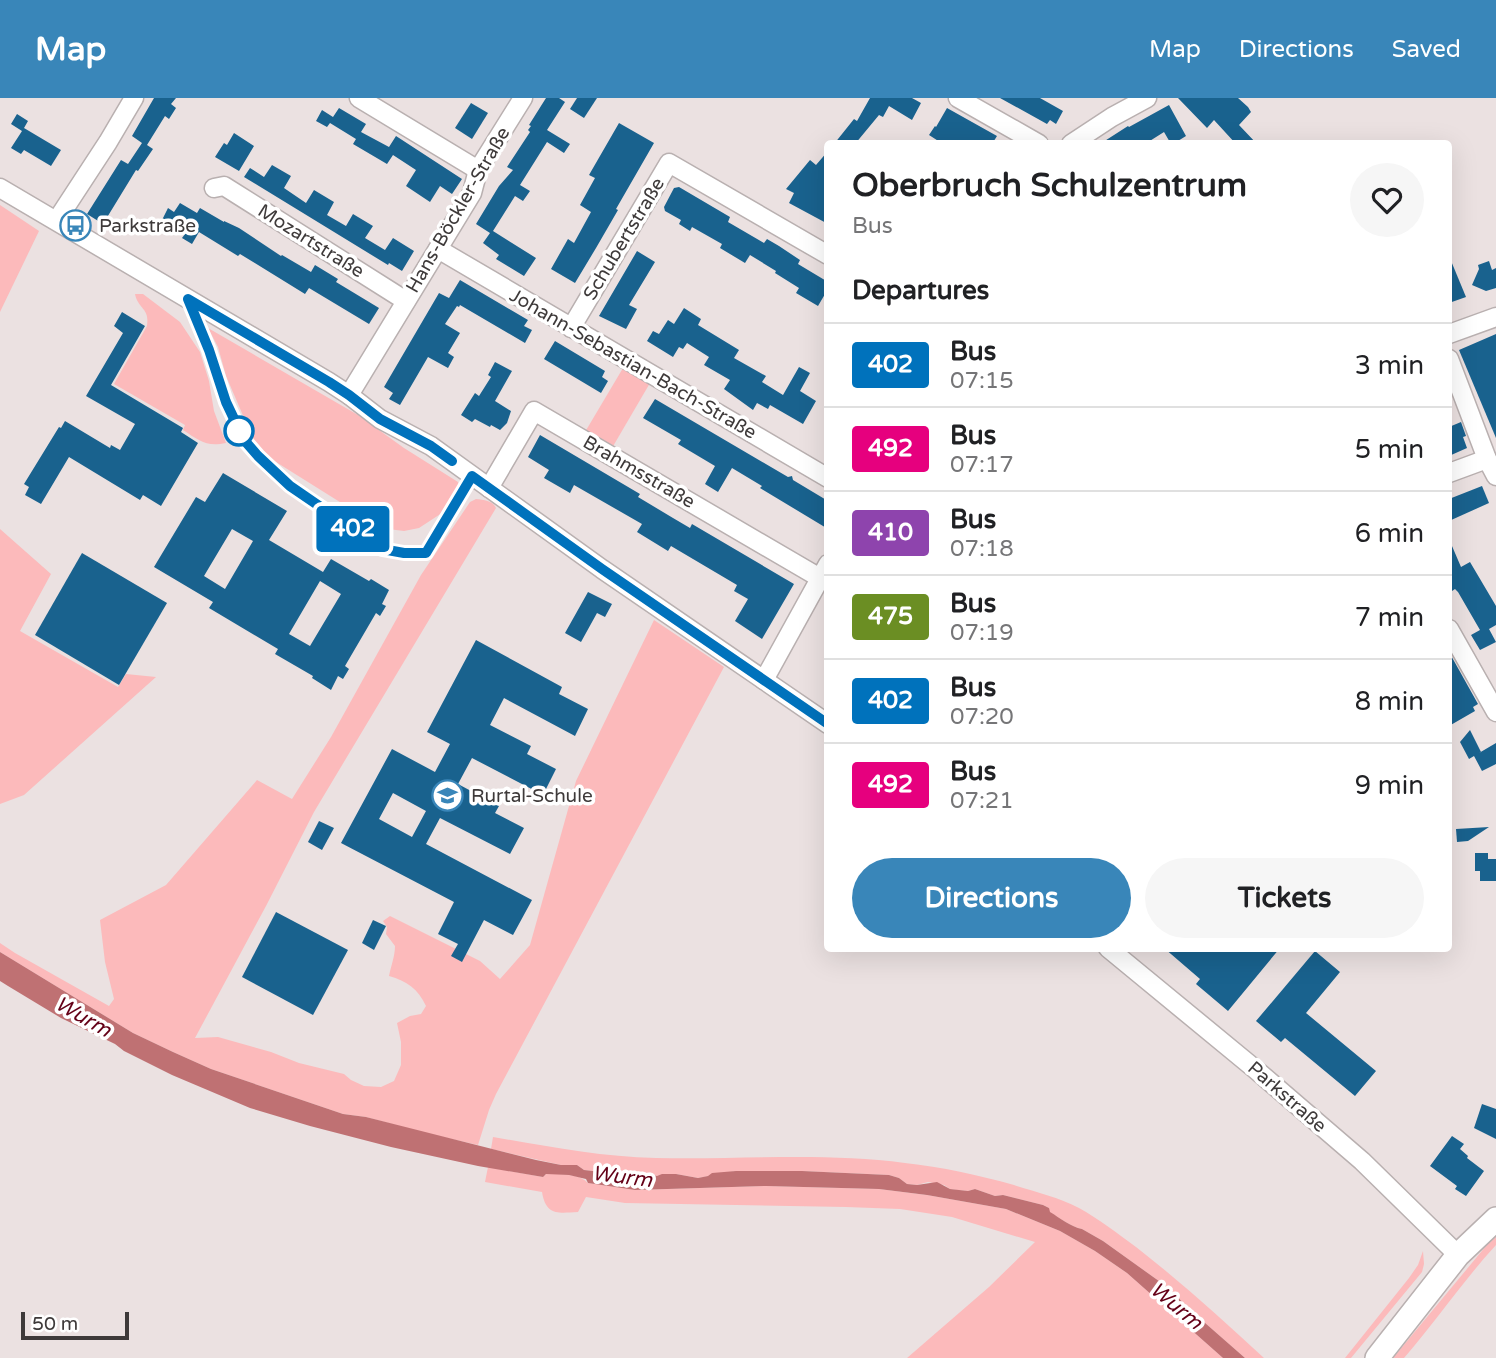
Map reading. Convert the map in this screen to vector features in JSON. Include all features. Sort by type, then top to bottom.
[{"type":"main road","points":[[1377,1358],[1458,1255],[1496,1219]]},
{"type":"street","points":[[57,220],[134,98]]},
{"type":"street","points":[[359,98],[478,170]]},
{"type":"street","name":"Hans-Böckler-Straße","points":[[349,395],[472,193],[478,170],[523,98]]},
{"type":"street","points":[[958,98],[1032,140]]},
{"type":"street","points":[[1077,140],[1111,117],[1147,98]]},
{"type":"street","name":"Schubertstraße","points":[[571,328],[669,163],[824,252]]},
{"type":"street","name":"Mozartstraße","points":[[214,188],[224,186],[406,301]]},
{"type":"street","points":[[0,188],[349,395],[380,419],[431,446],[824,721]]},
{"type":"street","name":"Johann-Sebastian-Bach-Straße","points":[[438,249],[824,476]]},
{"type":"street","points":[[1452,333],[1496,317]]},
{"type":"street","points":[[1452,367],[1496,476]]},
{"type":"street","name":"Brahmsstraße","points":[[488,488],[534,411],[824,571]]},
{"type":"street","points":[[1452,472],[1487,459]]},
{"type":"street","points":[[764,680],[824,571]]},
{"type":"street","points":[[1452,634],[1496,712]]},
{"type":"street","name":"Parkstraße","points":[[1113,952],[1352,1153],[1458,1255]]},
{"type":"shaded area","points":[[0,205],[39,231],[0,312]]},
{"type":"shaded area","points":[[135,294],[143,294],[180,322],[200,352],[214,411],[226,443],[208,444],[199,440],[183,430],[185,425],[114,384],[147,326],[147,316]]},
{"type":"shaded area","points":[[208,328],[358,415],[458,482],[459,488],[445,511],[419,528],[404,531],[388,529],[268,457],[254,441]]},
{"type":"shaded area","points":[[623,368],[650,383],[612,448],[585,432]]},
{"type":"shaded area","points":[[476,499],[490,502],[496,508],[314,812],[195,1038],[218,1037],[271,1052],[299,1063],[344,1074],[364,1086],[381,1087],[394,1081],[401,1065],[401,1042],[397,1023],[421,1014],[426,1006],[411,986],[389,976],[395,946],[386,934],[387,927],[383,921],[390,916],[480,961],[500,979],[530,945],[576,781],[654,620],[724,667],[496,1094],[478,1145],[366,1117],[343,1114],[211,1069],[133,1033],[0,952],[0,943],[109,1006],[114,999],[105,962],[100,920],[166,885],[257,780],[292,799],[331,737],[421,575],[470,502]]},
{"type":"shaded area","points":[[0,529],[51,574],[20,631],[118,687],[126,674],[156,677],[24,795],[0,804]]},
{"type":"shaded area","points":[[493,1137],[614,1156],[874,1160],[946,1169],[1014,1185],[1063,1201],[1101,1222],[1169,1274],[1264,1358],[1245,1358],[1170,1289],[1103,1241],[1065,1222],[1043,1205],[1003,1195],[995,1196],[975,1189],[950,1189],[928,1182],[907,1184],[889,1175],[736,1171],[698,1178],[676,1174],[657,1176],[584,1170],[577,1165],[561,1165],[491,1149]]},
{"type":"shaded area","points":[[488,1167],[543,1177],[546,1174],[568,1175],[579,1177],[588,1183],[635,1190],[766,1186],[879,1189],[1006,1209],[1060,1231],[1095,1251],[1127,1273],[1223,1358],[907,1358],[989,1287],[1035,1242],[952,1217],[900,1209],[625,1203],[586,1197],[578,1212],[559,1212],[546,1205],[542,1192],[485,1182]]},
{"type":"shaded area","points":[[1496,1234],[1496,1245],[1416,1344],[1404,1358],[1393,1358]]},
{"type":"shaded area","points":[[1423,1251],[1422,1272],[1351,1358],[1345,1358],[1409,1278]]},
{"type":"water","name":"Wurm","points":[[0,952],[133,1033],[173,1052],[211,1069],[343,1114],[366,1117],[536,1160],[577,1165],[584,1170],[657,1176],[676,1174],[698,1178],[712,1173],[736,1171],[889,1175],[907,1184],[937,1182],[950,1189],[975,1189],[995,1196],[1003,1195],[1043,1205],[1066,1222],[1103,1241],[1170,1289],[1245,1358],[1223,1358],[1127,1273],[1095,1251],[1060,1231],[1006,1209],[879,1189],[766,1186],[635,1190],[588,1183],[586,1179],[569,1175],[546,1174],[543,1177],[478,1166],[391,1147],[250,1108],[124,1051],[8,986],[0,981]]},
{"type":"building","points":[[154,98],[176,98],[171,104],[176,108],[169,119],[165,116],[147,145],[153,149],[138,171],[136,170],[103,224],[87,214],[121,160],[128,164],[142,143],[132,136]]},
{"type":"building","points":[[546,98],[559,98],[565,102],[547,130],[570,144],[564,153],[547,142],[520,185],[530,191],[523,201],[515,196],[493,231],[536,258],[524,276],[496,259],[499,255],[483,243],[490,233],[476,224],[499,186],[513,170],[507,167],[530,132],[529,125]]},
{"type":"building","points":[[577,98],[597,98],[584,118],[570,109]]},
{"type":"building","points":[[870,98],[912,98],[921,103],[912,120],[889,106],[883,117],[879,115],[858,140],[837,140],[854,119],[857,121]]},
{"type":"building","points":[[1000,98],[1040,98],[1063,111],[1056,124],[1050,120],[1047,124]]},
{"type":"building","points":[[1178,98],[1238,98],[1251,112],[1239,125],[1253,140],[1232,140],[1214,120],[1207,128]]},
{"type":"building","points":[[471,103],[488,113],[472,139],[455,128]]},
{"type":"building","points":[[1169,105],[1186,136],[1180,140],[1169,140],[1164,132],[1151,140],[1106,140]]},
{"type":"building","points":[[339,108],[366,124],[361,132],[389,147],[396,136],[462,179],[452,194],[440,186],[430,202],[406,186],[416,170],[393,155],[387,164],[353,144],[356,139],[330,123],[327,127],[316,121],[322,110],[333,117]]},
{"type":"building","points":[[947,108],[997,136],[994,140],[937,140],[929,135]]},
{"type":"building","points":[[17,114],[28,121],[24,128],[61,150],[51,166],[24,150],[21,154],[11,148],[22,131],[11,124]]},
{"type":"building","points":[[619,123],[654,143],[575,283],[551,269],[568,239],[574,243],[591,212],[580,205],[595,178],[589,175]]},
{"type":"building","points":[[234,133],[254,146],[239,171],[215,157]]},
{"type":"building","points":[[824,156],[824,222],[789,203],[794,193],[786,189],[810,160],[816,165]]},
{"type":"building","points":[[272,165],[291,176],[284,188],[306,203],[314,190],[334,202],[327,215],[346,226],[353,214],[373,226],[365,238],[385,250],[393,238],[414,251],[402,271],[244,177],[250,168],[264,177]]},
{"type":"building","points":[[679,187],[730,217],[728,222],[764,243],[767,239],[779,246],[800,260],[798,264],[824,280],[824,296],[818,306],[796,293],[799,288],[750,255],[745,263],[720,248],[722,244],[692,227],[690,231],[679,224],[681,220],[665,211],[664,207],[674,188]]},
{"type":"building","points":[[180,203],[197,213],[200,208],[239,228],[311,272],[315,265],[338,279],[336,282],[379,308],[369,324],[309,288],[305,294],[199,232],[192,244],[182,238],[185,234],[162,220],[168,208],[174,212]]},
{"type":"building","points":[[637,251],[655,262],[629,305],[637,309],[626,329],[599,316]]},
{"type":"building","points":[[1489,261],[1492,270],[1496,268],[1496,288],[1486,291],[1472,285],[1479,269],[1478,265]]},
{"type":"building","points":[[1452,263],[1466,297],[1452,302]]},
{"type":"building","points":[[460,280],[528,320],[524,326],[532,330],[525,343],[460,305],[457,306],[445,324],[460,333],[448,353],[454,357],[448,368],[428,357],[400,405],[389,399],[393,393],[384,387],[439,293],[449,298]]},
{"type":"building","points":[[684,308],[701,319],[698,325],[739,350],[734,358],[766,376],[762,382],[783,395],[799,367],[810,373],[800,391],[816,401],[803,424],[770,405],[768,409],[757,403],[753,410],[724,389],[730,380],[704,365],[709,357],[687,343],[683,349],[679,347],[673,357],[647,341],[653,331],[659,334],[668,320],[674,324]]},
{"type":"building","points":[[122,312],[145,326],[111,385],[183,428],[181,432],[198,443],[161,506],[143,495],[140,500],[69,457],[41,504],[25,495],[29,487],[24,484],[65,421],[110,448],[111,445],[120,450],[135,424],[86,396],[123,333],[114,326]]},
{"type":"building","points":[[1496,334],[1496,438],[1459,350]]},
{"type":"building","points":[[555,341],[605,371],[602,377],[608,381],[601,393],[544,359]]},
{"type":"building","points":[[495,362],[512,371],[495,401],[511,411],[507,423],[500,430],[475,419],[472,422],[461,415],[475,393],[479,396],[491,377],[488,375]]},
{"type":"building","points":[[655,399],[788,477],[792,476],[793,480],[824,499],[824,527],[732,468],[718,492],[705,484],[715,466],[678,444],[681,440],[643,418]]},
{"type":"building","points":[[1461,422],[1467,448],[1452,455],[1452,426]]},
{"type":"building","points":[[540,435],[640,494],[638,497],[690,528],[692,524],[794,584],[762,639],[735,621],[748,599],[734,591],[737,585],[671,546],[668,551],[637,532],[642,524],[574,485],[570,493],[544,478],[549,470],[528,457]]},
{"type":"building","points":[[223,473],[287,511],[269,540],[323,572],[331,559],[389,590],[382,604],[386,606],[380,616],[376,613],[345,666],[349,669],[343,679],[338,676],[331,690],[275,654],[278,649],[209,608],[213,602],[154,567],[196,497],[205,502]],"holes":[[[232,529],[253,541],[225,589],[204,576]],[[320,581],[341,594],[310,646],[289,634]]]},
{"type":"building","points":[[1482,486],[1489,503],[1452,520],[1452,498]]},
{"type":"building","points":[[1452,546],[1461,567],[1470,562],[1496,606],[1496,625],[1489,629],[1496,642],[1480,650],[1471,635],[1480,630],[1455,589],[1452,591]]},
{"type":"building","points":[[82,553],[167,603],[119,685],[35,635]]},
{"type":"building","points":[[588,592],[612,604],[605,617],[597,613],[581,642],[565,633]]},
{"type":"building","points":[[476,640],[562,687],[559,694],[588,709],[575,736],[504,698],[490,725],[531,746],[527,754],[556,769],[543,795],[472,758],[458,784],[499,806],[495,813],[524,828],[510,854],[440,818],[426,844],[532,900],[513,935],[484,920],[462,962],[451,956],[458,944],[438,934],[454,902],[341,843],[392,749],[435,772],[450,744],[427,732]],"holes":[[[393,793],[426,811],[412,837],[379,819]]]},
{"type":"building","points":[[1452,657],[1478,704],[1473,707],[1475,711],[1452,724]]},
{"type":"building","points":[[1470,730],[1481,752],[1496,743],[1496,764],[1482,771],[1474,756],[1469,759],[1460,742]]},
{"type":"building","points":[[319,821],[334,828],[322,850],[308,842]]},
{"type":"building","points":[[1489,827],[1468,841],[1457,842],[1456,829]]},
{"type":"building","points":[[1475,853],[1488,853],[1488,859],[1496,859],[1496,881],[1480,881],[1480,871],[1475,871]]},
{"type":"building","points":[[276,912],[348,950],[313,1015],[242,977]]},
{"type":"building","points":[[373,920],[386,926],[374,950],[362,943]]},
{"type":"building","points":[[1169,952],[1277,952],[1228,1011],[1196,984],[1200,979]]},
{"type":"building","points":[[1316,952],[1340,972],[1306,1013],[1376,1071],[1355,1096],[1285,1038],[1281,1042],[1256,1021]]},
{"type":"building","points":[[1482,1104],[1496,1109],[1496,1139],[1474,1128]]},
{"type":"building","points":[[1452,1136],[1464,1144],[1460,1149],[1467,1158],[1484,1171],[1466,1196],[1430,1166]]},
{"type":"bus line","name":"402","points":[[452,461],[431,446],[380,419],[329,382],[188,299],[226,402],[244,440],[290,486],[382,549],[426,553],[472,476],[824,721]]},
{"type":"place","name":"Parkstraße","points":[[76,226]]},
{"type":"place","name":"Rurtal-Schule","points":[[448,796]]}]
